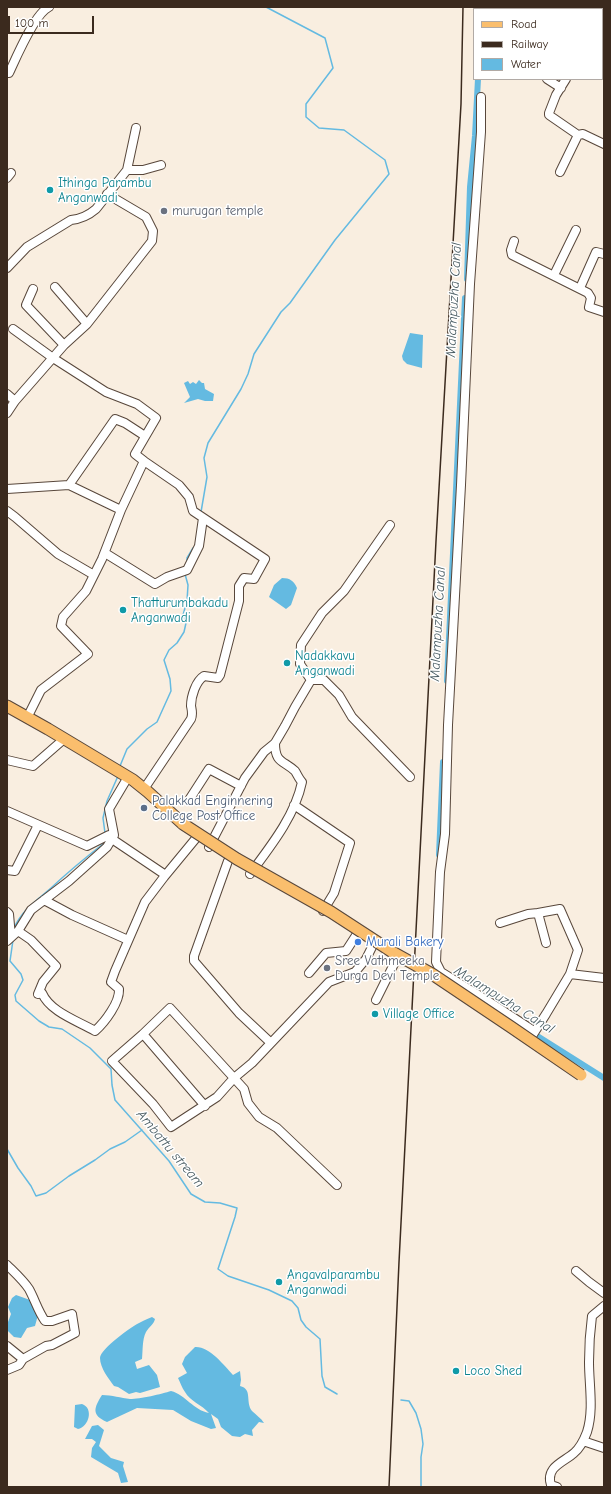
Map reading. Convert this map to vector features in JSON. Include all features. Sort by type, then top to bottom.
[{"type":"main road","points":[[7,706],[122,774],[144,789],[183,824],[237,859],[331,912],[394,953],[432,974],[581,1076]]},
{"type":"street","points":[[7,73],[9,73],[28,34],[44,10],[49,7]]},
{"type":"street","points":[[549,80],[561,88]]},
{"type":"street","points":[[565,80],[556,95],[549,115],[578,135],[583,134],[604,144]]},
{"type":"street","points":[[481,97],[481,132],[470,284],[444,834],[440,872],[436,962],[439,969],[450,978],[488,1001],[532,1035],[570,974],[578,950],[560,909],[528,914],[500,923]]},
{"type":"street","points":[[7,268],[27,247],[71,220],[90,214],[96,209],[127,170],[136,128]]},
{"type":"street","points":[[560,172],[578,135]]},
{"type":"street","points":[[127,170],[143,170],[161,165]]},
{"type":"street","points":[[7,413],[64,345],[87,324],[152,241],[153,231],[146,217],[107,194]]},
{"type":"street","points":[[554,275],[576,230]]},
{"type":"street","points":[[514,241],[511,250],[512,255],[536,268],[580,288],[590,295],[591,298],[589,307],[604,312]]},
{"type":"street","points":[[580,288],[596,252],[604,254]]},
{"type":"street","points":[[55,288],[87,324]]},
{"type":"street","points":[[32,289],[26,305],[64,345]]},
{"type":"street","points":[[13,329],[53,358],[106,392],[137,404],[156,418],[135,454],[179,485],[189,497],[193,511],[265,559],[254,579],[244,578],[240,586],[239,601],[220,675],[218,678],[204,676],[200,680],[195,689],[192,700],[192,719],[144,789]]},
{"type":"street","points":[[7,394],[16,401]]},
{"type":"street","points":[[69,485],[115,419],[125,423],[145,436]]},
{"type":"street","points":[[28,718],[41,690],[88,654],[61,626],[63,617],[86,591],[105,553],[121,510],[144,461]]},
{"type":"street","points":[[7,489],[69,485],[121,510]]},
{"type":"street","points":[[7,511],[58,554],[94,575]]},
{"type":"street","points":[[105,553],[155,584],[167,576],[187,570],[199,546],[203,518]]},
{"type":"street","points":[[311,680],[300,664],[301,645],[322,613],[344,591],[390,525]]},
{"type":"street","points":[[209,847],[241,786],[264,752],[275,743],[311,680]]},
{"type":"street","points":[[311,680],[324,680],[339,695],[352,718],[410,777]]},
{"type":"street","points":[[7,760],[33,766],[64,739]]},
{"type":"street","points":[[250,874],[269,847],[294,805],[302,782],[295,771],[282,763],[275,753],[275,743]]},
{"type":"street","points":[[189,800],[209,769],[241,786]]},
{"type":"street","points":[[13,936],[31,910],[69,881],[107,846],[111,836],[110,809],[122,774]]},
{"type":"street","points":[[294,805],[350,843],[334,893],[323,911]]},
{"type":"street","points":[[7,811],[87,846],[100,839],[111,836]]},
{"type":"street","points":[[7,870],[15,871],[38,825]]},
{"type":"street","points":[[111,836],[164,874],[164,877]]},
{"type":"street","points":[[13,936],[31,940],[56,966],[43,982],[38,994],[42,993],[49,1004],[70,1018],[95,1031],[104,1022],[120,994],[119,989],[111,982],[128,940],[146,902],[164,877],[197,837]]},
{"type":"street","points":[[228,860],[194,956],[194,961],[239,1013],[271,1043]]},
{"type":"street","points":[[44,900],[72,915],[128,940]]},
{"type":"street","points":[[538,913],[546,943]]},
{"type":"street","points":[[8,916],[13,936]]},
{"type":"street","points":[[309,973],[326,953],[346,951],[357,934]]},
{"type":"street","points":[[337,1185],[277,1128],[258,1117],[248,1102],[244,1089],[234,1078],[170,1008],[112,1061],[153,1104],[171,1127],[206,1106],[217,1097],[234,1078],[252,1063],[329,982],[355,972],[366,959],[373,945]]},
{"type":"street","points":[[376,1000],[396,960]]},
{"type":"street","points":[[570,974],[604,978]]},
{"type":"street","points":[[446,990],[450,978]]},
{"type":"street","points":[[143,1034],[206,1106]]},
{"type":"street","points":[[7,1265],[28,1287],[45,1321],[52,1321],[72,1314],[75,1333],[52,1345],[46,1346],[23,1359],[19,1365],[7,1370]]},
{"type":"street","points":[[576,1271],[604,1293]]},
{"type":"street","points":[[557,1487],[551,1485],[549,1480],[552,1470],[556,1464],[573,1454],[580,1447],[586,1433],[590,1415],[589,1350],[592,1316],[604,1306]]},
{"type":"street","points":[[7,1346],[23,1359]]},
{"type":"street","points":[[583,1441],[604,1448]]},
{"type":"water","points":[[410,333],[423,335],[422,368],[407,364],[403,360],[402,356]]},
{"type":"water","points":[[199,380],[204,383],[205,389],[214,394],[213,401],[198,399],[184,403],[190,397],[184,383],[188,381],[190,384],[193,382],[196,384]]},
{"type":"water","points":[[282,578],[291,580],[295,583],[297,588],[291,605],[286,609],[269,597],[274,585]]},
{"type":"water","points":[[16,1295],[30,1300],[38,1315],[35,1326],[27,1328],[21,1338],[14,1337],[7,1330],[11,1314],[8,1307],[12,1298]]},
{"type":"water","points":[[152,1317],[155,1319],[145,1335],[142,1359],[135,1362],[137,1369],[149,1365],[157,1375],[160,1387],[140,1393],[136,1392],[129,1394],[114,1386],[107,1377],[100,1362],[101,1354],[117,1338],[137,1324]]},
{"type":"water","points":[[195,1347],[211,1353],[221,1361],[233,1375],[240,1371],[240,1386],[248,1393],[249,1404],[252,1411],[264,1423],[259,1422],[252,1430],[253,1436],[245,1434],[240,1437],[232,1436],[221,1427],[218,1419],[211,1414],[216,1428],[211,1429],[191,1421],[173,1410],[137,1408],[107,1422],[98,1417],[96,1414],[96,1407],[102,1395],[134,1399],[171,1391],[181,1396],[198,1409],[209,1413],[187,1395],[178,1378],[187,1373],[182,1364],[185,1357]]},
{"type":"water","points":[[82,1404],[88,1409],[89,1417],[85,1425],[78,1429],[74,1427],[75,1405]]},
{"type":"water","points":[[98,1425],[104,1430],[99,1446],[111,1458],[124,1462],[123,1466],[128,1482],[121,1483],[118,1473],[91,1457],[92,1448],[96,1442],[92,1439],[85,1439],[92,1426]]},
{"type":"waterway","points":[[201,512],[207,477],[204,458],[208,443],[241,389],[248,374],[254,354],[281,312],[290,303],[335,240],[389,174],[385,160],[344,130],[319,128],[306,117],[306,104],[333,68],[325,38],[266,7]]},
{"type":"waterway","name":"Malampuzha Canal","points":[[467,279],[470,187],[475,136],[478,80]]},
{"type":"waterway","name":"Malampuzha Canal","points":[[447,681],[465,298]]},
{"type":"waterway","points":[[187,563],[187,558],[193,548]]},
{"type":"waterway","points":[[120,766],[127,749],[147,729],[157,722],[171,691],[170,679],[164,660],[169,650],[177,643],[184,632],[186,623],[183,615],[187,601],[188,585],[185,574]]},
{"type":"waterway","name":"Malampuzha Canal","points":[[439,855],[443,762]]},
{"type":"waterway","points":[[105,833],[103,818],[107,801],[118,776]]},
{"type":"waterway","name":"Ambattu stream","points":[[14,928],[21,916],[30,906],[103,844],[103,841]]},
{"type":"waterway","name":"Ambattu stream","points":[[13,940],[10,961],[21,974],[23,980],[15,995],[16,1001],[39,1021],[49,1027],[62,1029],[90,1048],[111,1069],[115,1100],[169,1161],[191,1194],[205,1202],[220,1203],[237,1208],[218,1269],[228,1276],[269,1290],[292,1301],[298,1308],[301,1320],[306,1327],[320,1339],[322,1376],[325,1387],[337,1394]]},
{"type":"waterway","name":"Malampuzha Canal","points":[[531,1032],[604,1078]]},
{"type":"waterway","points":[[7,1149],[36,1196],[46,1193],[110,1149],[125,1142],[142,1130]]},
{"type":"waterway","points":[[401,1400],[409,1401],[416,1413],[421,1429],[423,1444],[421,1457],[421,1487]]},
{"type":"railway","points":[[389,1487],[436,541],[461,104],[463,7]]},
{"type":"place","name":"Ithinga Parambu Anganwadi","points":[[50,190]]},
{"type":"place","name":"murugan temple","points":[[164,211]]},
{"type":"place","name":"Thatturumbakadu Anganwadi","points":[[123,610]]},
{"type":"place","name":"Nadakkavu Anganwadi","points":[[287,663]]},
{"type":"place","name":"Palakkad Enginnering College Post Office","points":[[144,808]]},
{"type":"place","name":"Murali Bakery","points":[[358,942]]},
{"type":"place","name":"Sree Vathmeeka Durga Devi Temple","points":[[327,968]]},
{"type":"place","name":"Village Office","points":[[375,1014]]},
{"type":"place","name":"Angavalparambu Anganwadi","points":[[279,1282]]},
{"type":"place","name":"Loco Shed","points":[[456,1371]]}]
